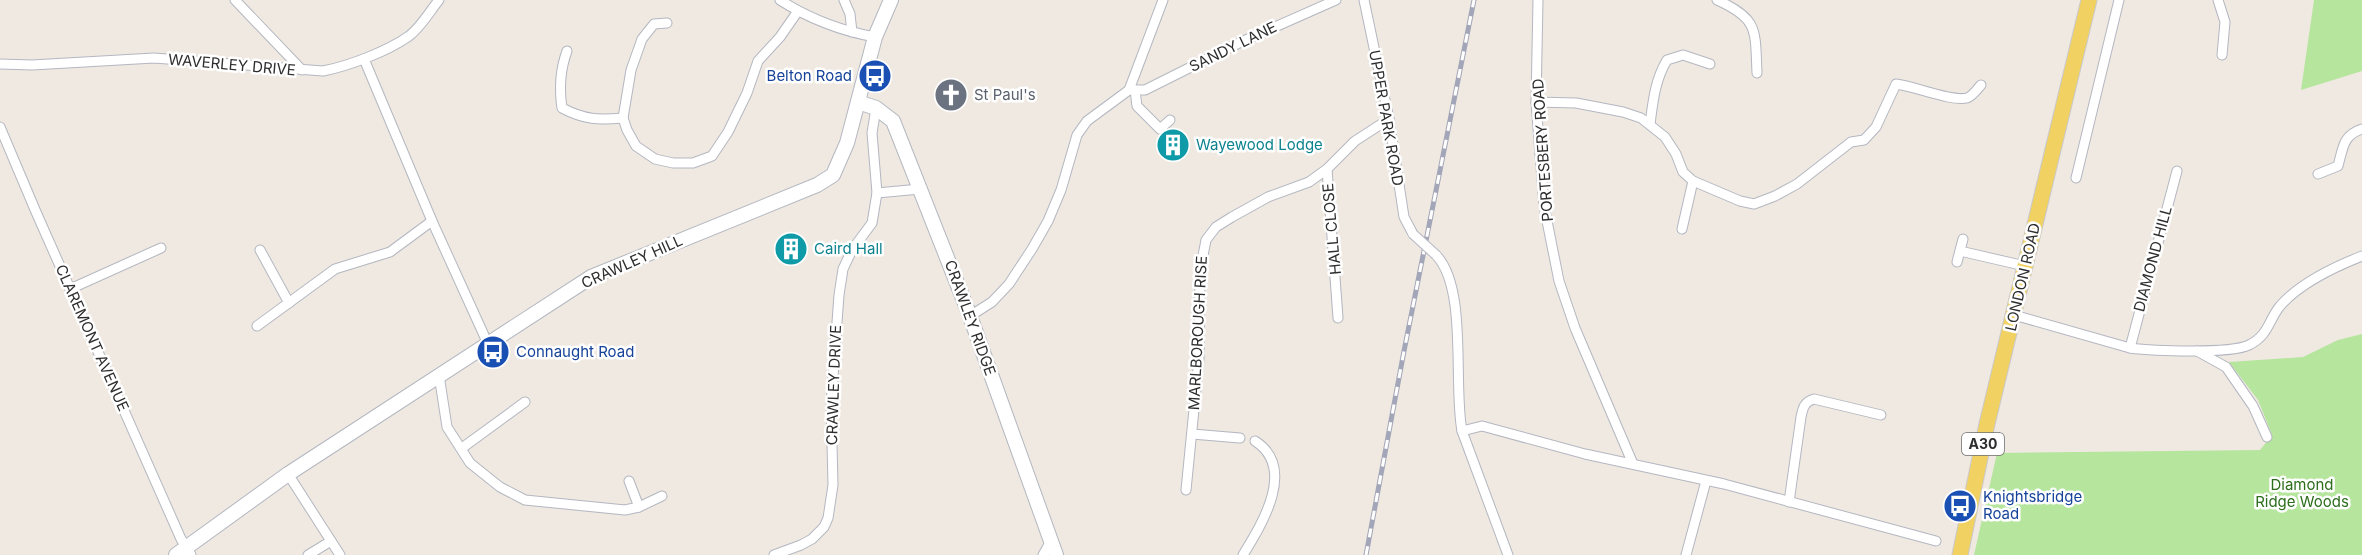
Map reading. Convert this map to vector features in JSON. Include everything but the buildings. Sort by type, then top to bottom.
[{"type":"main road","name":"LONDON ROAD","points":[[1960,555],[1987,424],[2090,0]]},
{"type":"street","points":[[235,0],[302,70]]},
{"type":"street","name":"WAVERLEY DRIVE","points":[[0,64],[32,65],[154,58],[323,71],[364,59],[410,35],[439,0]]},
{"type":"street","points":[[780,0],[798,11],[852,32],[875,37]]},
{"type":"street","points":[[844,0],[850,14],[852,32]]},
{"type":"street","name":"CRAWLEY HILL","points":[[185,552],[288,474],[591,277],[817,185],[833,175],[847,143],[875,37],[891,0]]},
{"type":"street","points":[[1163,0],[1132,90],[1137,106],[1160,129],[1170,120]]},
{"type":"street","name":"SANDY LANE","points":[[970,316],[992,302],[1009,284],[1032,249],[1048,221],[1061,190],[1077,135],[1087,121],[1132,90],[1145,90],[1241,42],[1336,0]]},
{"type":"street","name":"UPPER PARK ROAD","points":[[1364,0],[1389,119],[1400,199],[1407,226],[1444,266],[1454,297],[1458,409],[1462,431]]},
{"type":"street","name":"PORTESBERY ROAD","points":[[1538,0],[1536,102],[1544,206],[1559,281],[1575,328],[1633,464]]},
{"type":"street","points":[[1717,0],[1738,9],[1749,20],[1755,42],[1757,73]]},
{"type":"street","points":[[2076,178],[2119,0]]},
{"type":"street","points":[[2218,0],[2224,22],[2222,55]]},
{"type":"street","points":[[667,23],[654,24],[642,39],[631,70],[623,118],[636,146],[655,159],[673,163],[693,163],[712,156],[728,132],[747,93],[758,61],[780,37],[798,11]]},
{"type":"street","points":[[567,51],[560,78],[562,108],[575,115],[594,120],[623,118]]},
{"type":"street","points":[[1650,124],[1653,97],[1660,72],[1667,60],[1683,55],[1710,64]]},
{"type":"street","points":[[364,59],[432,221],[488,344]]},
{"type":"street","points":[[1536,102],[1576,103],[1641,118],[1665,137],[1676,154],[1683,172],[1693,181],[1740,201],[1754,204],[1797,184],[1851,142],[1864,140],[1876,127],[1896,84],[1960,98],[1969,97],[1981,85]]},
{"type":"street","name":"CRAWLEY RIDGE","points":[[858,102],[876,108],[893,121],[970,316],[1056,555]]},
{"type":"street","name":"CRAWLEY DRIVE","points":[[774,555],[812,539],[824,527],[828,518],[833,485],[831,404],[838,295],[843,269],[852,250],[872,223],[877,193],[872,133],[876,108]]},
{"type":"street","name":"MARLBOROUGH RISE","points":[[1186,490],[1199,359],[1200,271],[1206,240],[1216,227],[1268,197],[1309,182],[1327,169],[1355,141],[1389,119]]},
{"type":"street","name":"CLAREMONT AVENUE","points":[[0,127],[185,552]]},
{"type":"street","points":[[2318,174],[2343,165],[2345,141],[2351,133],[2362,129]]},
{"type":"street","name":"HALL CLOSE","points":[[1327,169],[1338,318]]},
{"type":"street","name":"DIAMOND HILL","points":[[2130,348],[2177,171]]},
{"type":"street","points":[[1682,229],[1693,181]]},
{"type":"street","points":[[877,193],[920,189]]},
{"type":"street","points":[[257,326],[335,269],[390,252],[432,221]]},
{"type":"street","points":[[1957,262],[1963,239]]},
{"type":"street","points":[[70,289],[161,248]]},
{"type":"street","points":[[260,250],[289,303]]},
{"type":"street","points":[[1960,251],[2025,266]]},
{"type":"street","points":[[2014,315],[2130,348],[2195,350],[2248,346],[2267,332],[2279,307],[2298,289],[2342,264],[2362,256]]},
{"type":"street","points":[[2195,350],[2226,367],[2253,406],[2267,437]]},
{"type":"street","points":[[440,375],[447,427],[470,463],[500,487],[525,500],[625,510],[639,507],[662,496]]},
{"type":"street","points":[[1789,502],[1803,405],[1808,400],[1814,399],[1881,415]]},
{"type":"street","points":[[462,448],[525,402]]},
{"type":"street","points":[[1508,555],[1462,431],[1482,426],[1585,454],[1724,484],[1935,540]]},
{"type":"street","points":[[1192,434],[1240,438]]},
{"type":"street","points":[[1243,555],[1271,502],[1275,479],[1273,461],[1262,445],[1255,441]]},
{"type":"street","points":[[288,474],[340,555]]},
{"type":"street","points":[[629,481],[639,507]]},
{"type":"street","points":[[1686,555],[1706,481]]},
{"type":"street","points":[[308,555],[331,541]]},
{"type":"street","points":[[1043,555],[1050,541]]},
{"type":"green space","points":[[2314,0],[2362,0],[2362,71],[2301,90]]},
{"type":"green space","name":"Diamond Ridge Woods","points":[[2362,334],[2362,555],[1974,555],[1997,453],[2260,450],[2272,435],[2258,400],[2229,362],[2303,357],[2338,340]]},
{"type":"railway","points":[[1366,555],[1474,0]]},
{"type":"place","name":"Belton Road","points":[[875,76]]},
{"type":"place","name":"St Paul's","points":[[951,95]]},
{"type":"place","name":"Wayewood Lodge","points":[[1173,145]]},
{"type":"place","name":"Caird Hall","points":[[791,249]]},
{"type":"place","name":"Connaught Road","points":[[493,352]]},
{"type":"place","name":"Knightsbridge Road","points":[[1960,506]]}]
